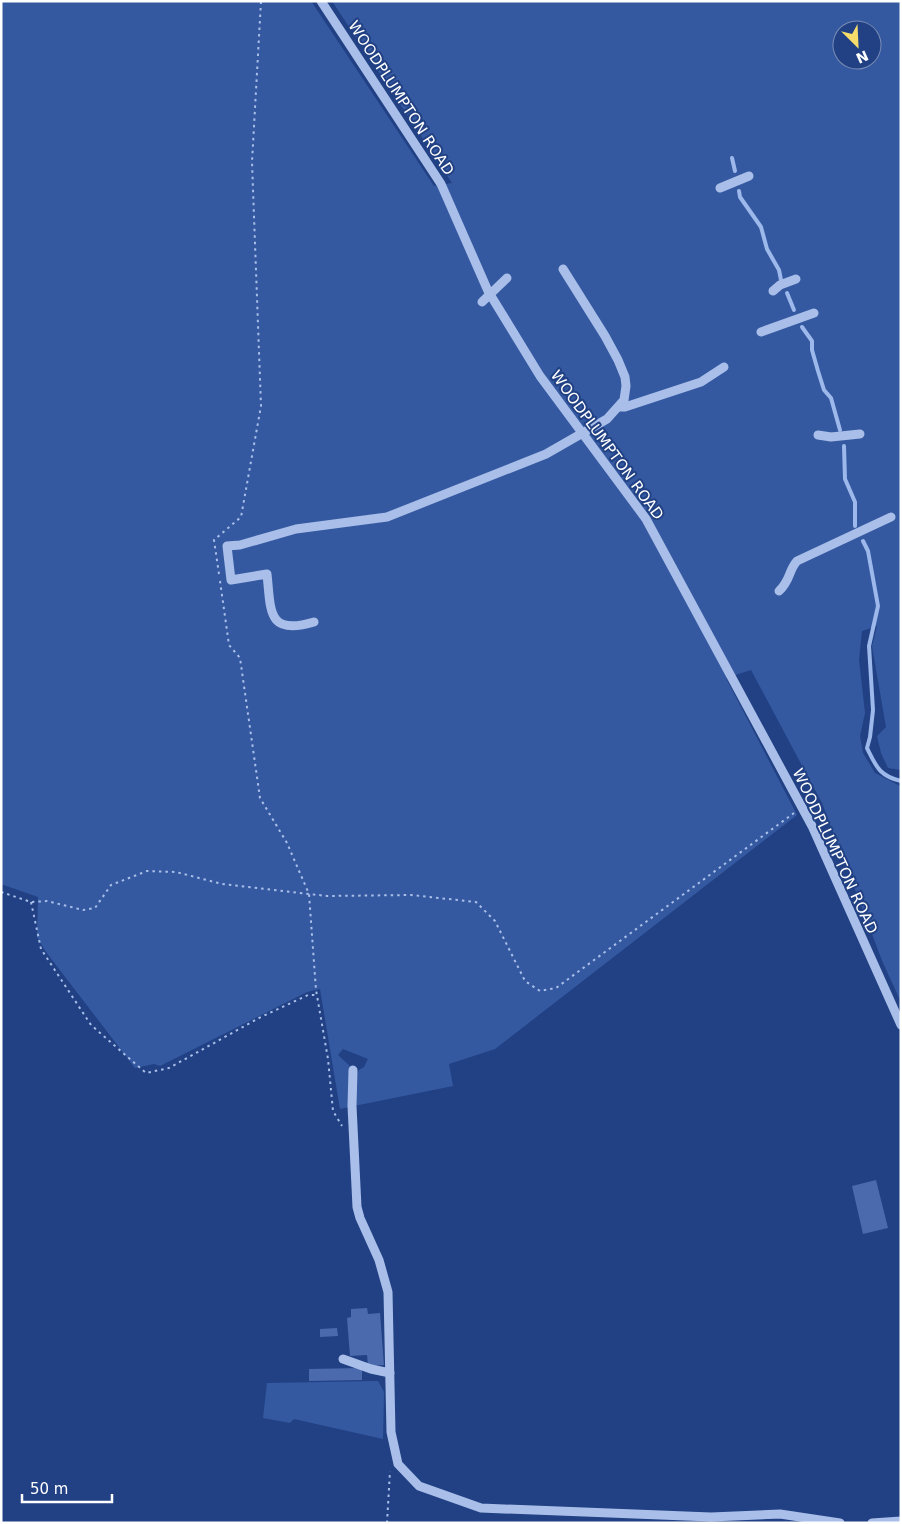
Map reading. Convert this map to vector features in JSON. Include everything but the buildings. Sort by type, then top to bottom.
[{"type":"street","name":"WOODPLUMPTON ROAD","points":[[321,1],[441,184],[490,294],[540,376],[646,519],[802,807],[901,1025]]},
{"type":"street","points":[[720,188],[749,176]]},
{"type":"street","points":[[314,622],[297,627],[282,626],[272,614],[267,574],[231,580],[227,546],[240,545],[296,529],[387,517],[546,454],[607,419],[620,407],[624,400],[626,386],[625,377],[618,360],[563,269]]},
{"type":"street","points":[[482,302],[507,278]]},
{"type":"street","points":[[773,291],[780,285],[796,279]]},
{"type":"street","points":[[761,332],[814,313]]},
{"type":"street","points":[[620,407],[701,382],[724,367]]},
{"type":"street","points":[[818,436],[831,437],[860,434]]},
{"type":"street","points":[[779,591],[788,582],[793,566],[797,561],[891,518]]},
{"type":"street","points":[[353,1070],[352,1106],[357,1208],[379,1260],[388,1292],[391,1432],[398,1464],[419,1486],[481,1508],[711,1517],[780,1514],[840,1523]]},
{"type":"street","points":[[343,1359],[371,1369],[390,1373]]},
{"type":"street","points":[[872,1523],[901,1521]]},
{"type":"path","points":[[261,1],[252,162],[261,406],[241,517],[214,540],[229,645],[240,658],[260,798],[287,843],[309,894],[316,990],[328,1059],[333,1111],[344,1128]]},
{"type":"path","points":[[1,892],[31,902],[46,901],[83,910],[95,908],[111,884],[148,871],[176,872],[222,884],[327,896],[411,895],[476,902],[495,921],[525,981],[540,991],[556,988],[802,807]]},
{"type":"path","points":[[31,902],[41,948],[91,1025],[146,1073],[169,1068],[259,1018],[308,995],[318,995]]},
{"type":"path","points":[[387,1523],[390,1467],[398,1464]]},
{"type":"shaded area","points":[[1,1],[311,1],[434,186],[452,183],[332,1],[901,1],[901,770],[888,768],[881,753],[877,736],[886,727],[872,646],[877,626],[862,631],[859,660],[865,713],[860,736],[863,753],[875,773],[901,788],[901,1002],[883,963],[822,803],[751,670],[726,678],[797,815],[495,1049],[449,1064],[453,1086],[354,1106],[356,1076],[368,1059],[343,1049],[338,1055],[350,1066],[349,1107],[340,1109],[320,989],[307,992],[160,1066],[154,1064],[135,1068],[46,952],[37,937],[38,897],[1,884]]},
{"type":"shaded area","points":[[378,1381],[384,1392],[383,1439],[294,1419],[290,1423],[263,1418],[267,1383]]},
{"type":"waterway","points":[[732,158],[735,171]]},
{"type":"waterway","points":[[739,191],[740,197],[761,227],[767,249],[779,270],[781,280]]},
{"type":"waterway","points":[[787,293],[794,310]]},
{"type":"waterway","points":[[802,327],[812,341],[812,350],[818,371],[824,390],[831,398],[840,430]]},
{"type":"waterway","points":[[844,446],[845,479],[855,502],[855,526]]},
{"type":"waterway","points":[[863,541],[868,551],[878,606],[869,646],[873,710],[867,748],[876,765],[883,773],[901,781]]}]
